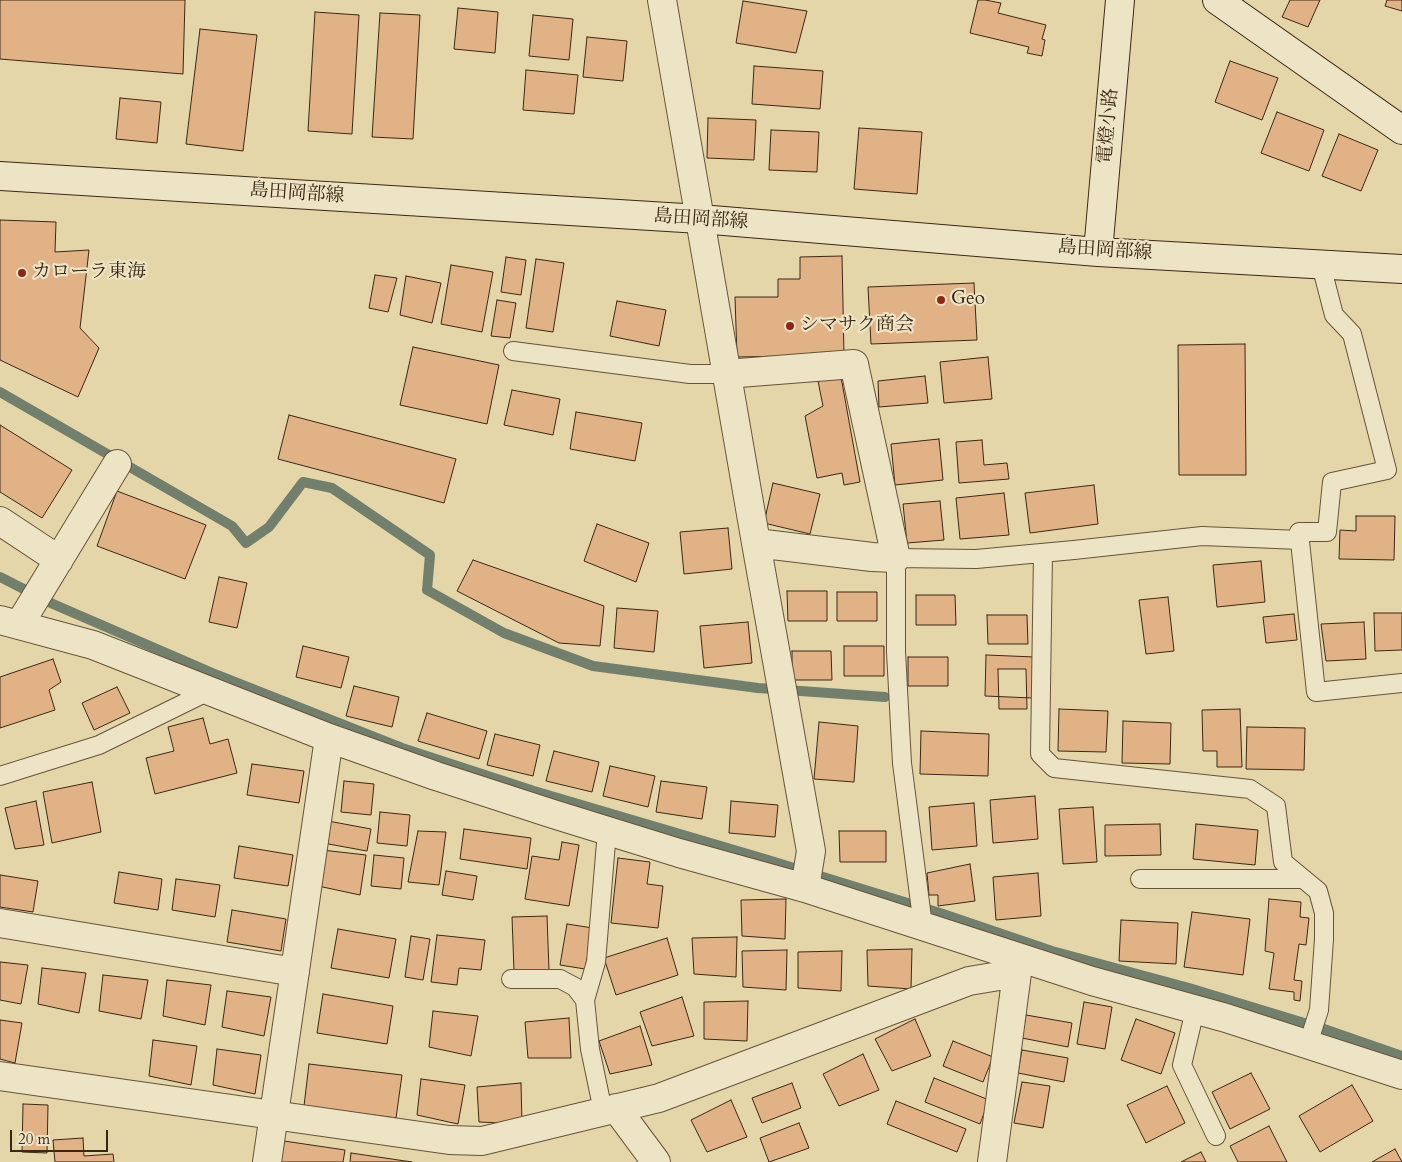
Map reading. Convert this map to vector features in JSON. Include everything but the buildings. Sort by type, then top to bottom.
[{"type":"street","points":[[662,0],[811,851],[805,888]]},
{"type":"street","name":"電燈小路","points":[[1098,252],[1120,0]]},
{"type":"street","points":[[1217,0],[1402,130]]},
{"type":"street","name":"島田岡部線","points":[[0,176],[700,219],[1098,252],[1402,269]]},
{"type":"street","points":[[726,374],[854,364],[896,558],[756,544]]},
{"type":"street","points":[[117,464],[59,560],[9,622],[93,645],[329,738],[445,779],[607,831],[805,888],[923,926],[1018,966],[1092,981],[1226,1018],[1402,1075]]},
{"type":"street","points":[[0,521],[59,560]]},
{"type":"street","points":[[268,1162],[329,738]]},
{"type":"street","points":[[0,923],[295,972]]},
{"type":"street","points":[[0,1076],[449,1140],[482,1140],[493,1150],[610,1110],[659,1098],[968,981],[1018,966]]},
{"type":"street","points":[[992,1162],[1018,966]]},
{"type":"street","points":[[610,1110],[656,1162]]},
{"type":"lane","points":[[1320,265],[1334,315],[1352,334],[1387,470],[1332,482],[1327,532],[1299,532],[1316,692],[1402,683]]},
{"type":"lane","points":[[513,351],[690,374],[726,374]]},
{"type":"lane","points":[[923,926],[902,763],[896,652],[896,558],[976,559],[1202,536],[1300,540]]},
{"type":"lane","points":[[1043,552],[1040,754],[1054,768],[1250,789],[1276,806],[1283,862],[1318,891],[1324,913],[1324,939],[1318,1010],[1308,1044]]},
{"type":"lane","points":[[0,776],[99,745],[209,691]]},
{"type":"lane","points":[[607,831],[596,962],[585,1000],[590,1049],[610,1110]]},
{"type":"lane","points":[[1140,879],[1304,879]]},
{"type":"lane","points":[[511,979],[560,979],[575,987],[585,1000]]},
{"type":"lane","points":[[1195,1010],[1182,1065],[1216,1136]]},
{"type":"waterway","points":[[0,392],[232,526],[246,543],[269,527],[303,482],[332,488],[430,555],[427,590],[504,633],[593,666],[758,688],[885,697]]},
{"type":"waterway","points":[[0,577],[53,604],[217,675],[402,748],[534,791],[940,913],[1052,951],[1189,988],[1324,1029],[1402,1056]]},
{"type":"place","name":"カローラ東海","points":[[22,273]]},
{"type":"place","name":"Geo","points":[[941,300]]},
{"type":"place","name":"シマサク商会","points":[[790,326]]}]
